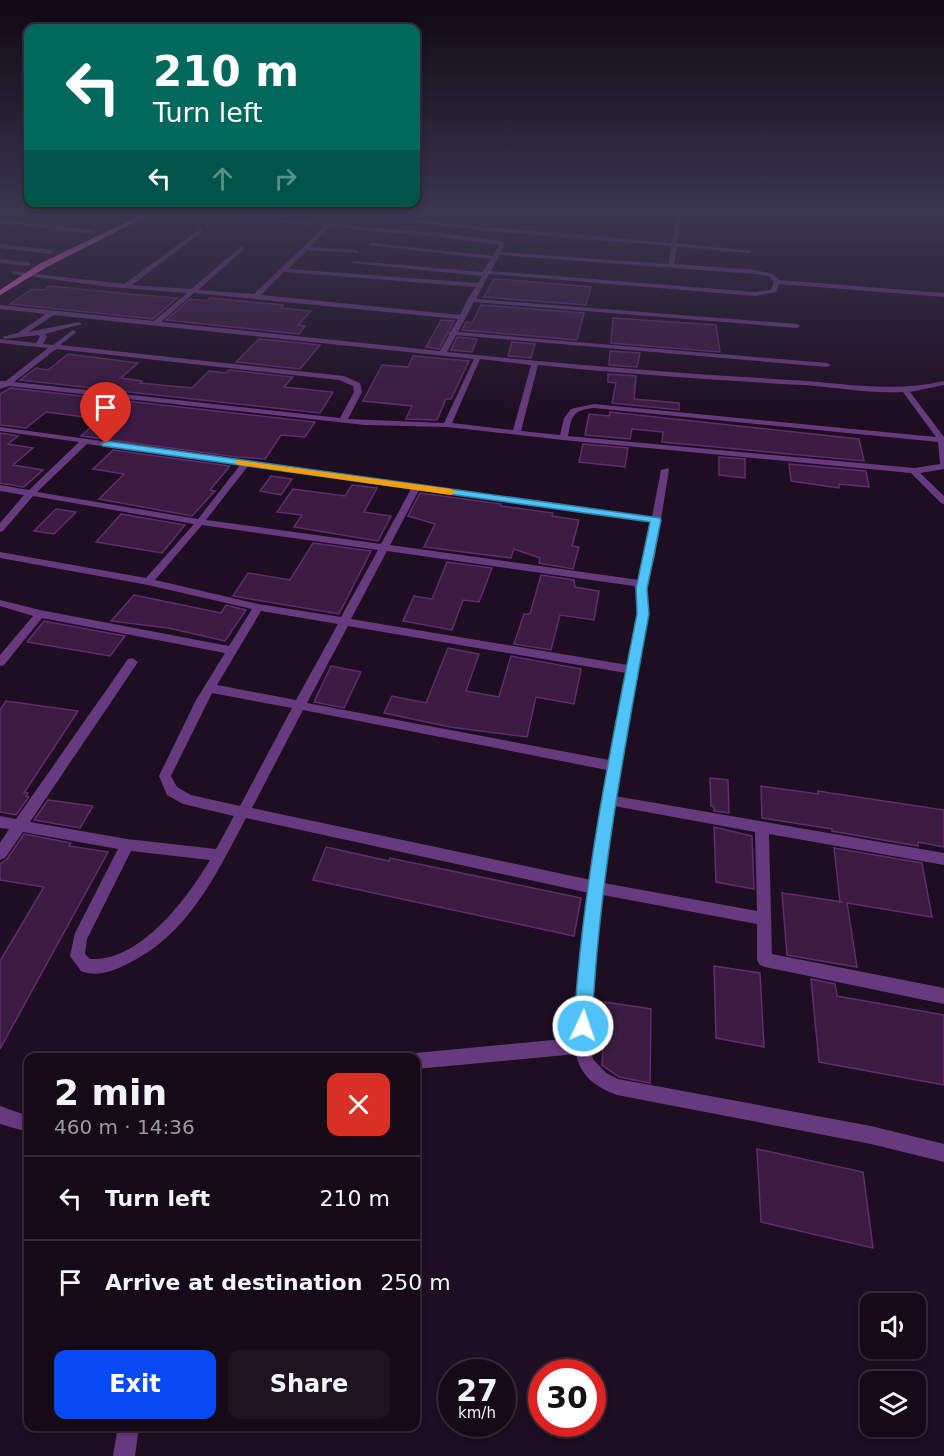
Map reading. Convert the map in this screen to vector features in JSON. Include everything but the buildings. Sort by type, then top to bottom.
[{"type":"main road","points":[[0,293],[19,281]]},
{"type":"street","points":[[81,281],[461,317]]},
{"type":"street","points":[[126,286],[133,281]]},
{"type":"street","points":[[155,324],[204,281]]},
{"type":"street","points":[[256,296],[272,281]]},
{"type":"street","points":[[426,281],[479,285]]},
{"type":"street","points":[[442,354],[451,333],[481,281]]},
{"type":"street","points":[[587,281],[755,294],[774,291],[777,282],[944,295]]},
{"type":"street","points":[[470,300],[797,326]]},
{"type":"street","points":[[0,307],[664,375],[839,384],[861,389],[904,389],[943,384]]},
{"type":"street","points":[[19,335],[51,313]]},
{"type":"street","points":[[0,339],[71,327],[90,318]]},
{"type":"street","points":[[2,386],[73,332]]},
{"type":"street","points":[[37,346],[44,337],[40,333]]},
{"type":"street","points":[[451,333],[826,365]]},
{"type":"street","points":[[0,339],[53,348],[341,378],[357,385],[358,392],[343,420]]},
{"type":"street","points":[[447,425],[478,357]]},
{"type":"street","points":[[516,433],[535,363]]},
{"type":"street","points":[[2,386],[343,420],[447,425],[914,471],[944,466],[942,440],[904,389]]},
{"type":"street","points":[[563,438],[570,411],[575,408],[594,406],[942,440]]},
{"type":"street","points":[[0,429],[656,520]]},
{"type":"street","points":[[0,529],[30,494],[85,441]]},
{"type":"street","points":[[148,582],[200,522],[246,463]]},
{"type":"street","points":[[665,470],[642,589],[643,614],[608,800],[586,969],[582,1045],[586,1063],[600,1079],[618,1087],[871,1135],[944,1153]]},
{"type":"street","points":[[914,471],[944,501]]},
{"type":"street","points":[[127,845],[80,938],[77,956],[86,966],[98,968],[118,962],[147,946],[183,914],[203,886],[416,487]]},
{"type":"street","points":[[0,488],[200,522],[384,549],[626,580],[637,583],[642,589]]},
{"type":"street","points":[[0,555],[148,582],[258,607],[633,670]]},
{"type":"street","points":[[0,603],[40,614],[231,650]]},
{"type":"street","points":[[258,607],[209,688],[165,776],[172,791],[188,800],[243,812],[597,888],[765,919]]},
{"type":"street","points":[[0,662],[40,614]]},
{"type":"street","points":[[0,854],[132,662]]},
{"type":"street","points":[[209,688],[614,766]]},
{"type":"street","points":[[608,800],[944,859]]},
{"type":"street","points":[[0,822],[127,845],[220,855]]},
{"type":"street","points":[[762,828],[765,960],[944,996]]},
{"type":"street","points":[[420,1061],[582,1045]]},
{"type":"street","points":[[0,1115],[24,1123]]},
{"type":"street","points":[[124,1456],[128,1431]]},
{"type":"slow traffic","points":[[240,462],[451,492]]},
{"type":"route","points":[[106,444],[656,520],[642,589],[643,614],[608,800],[586,969],[583,1026]]}]
